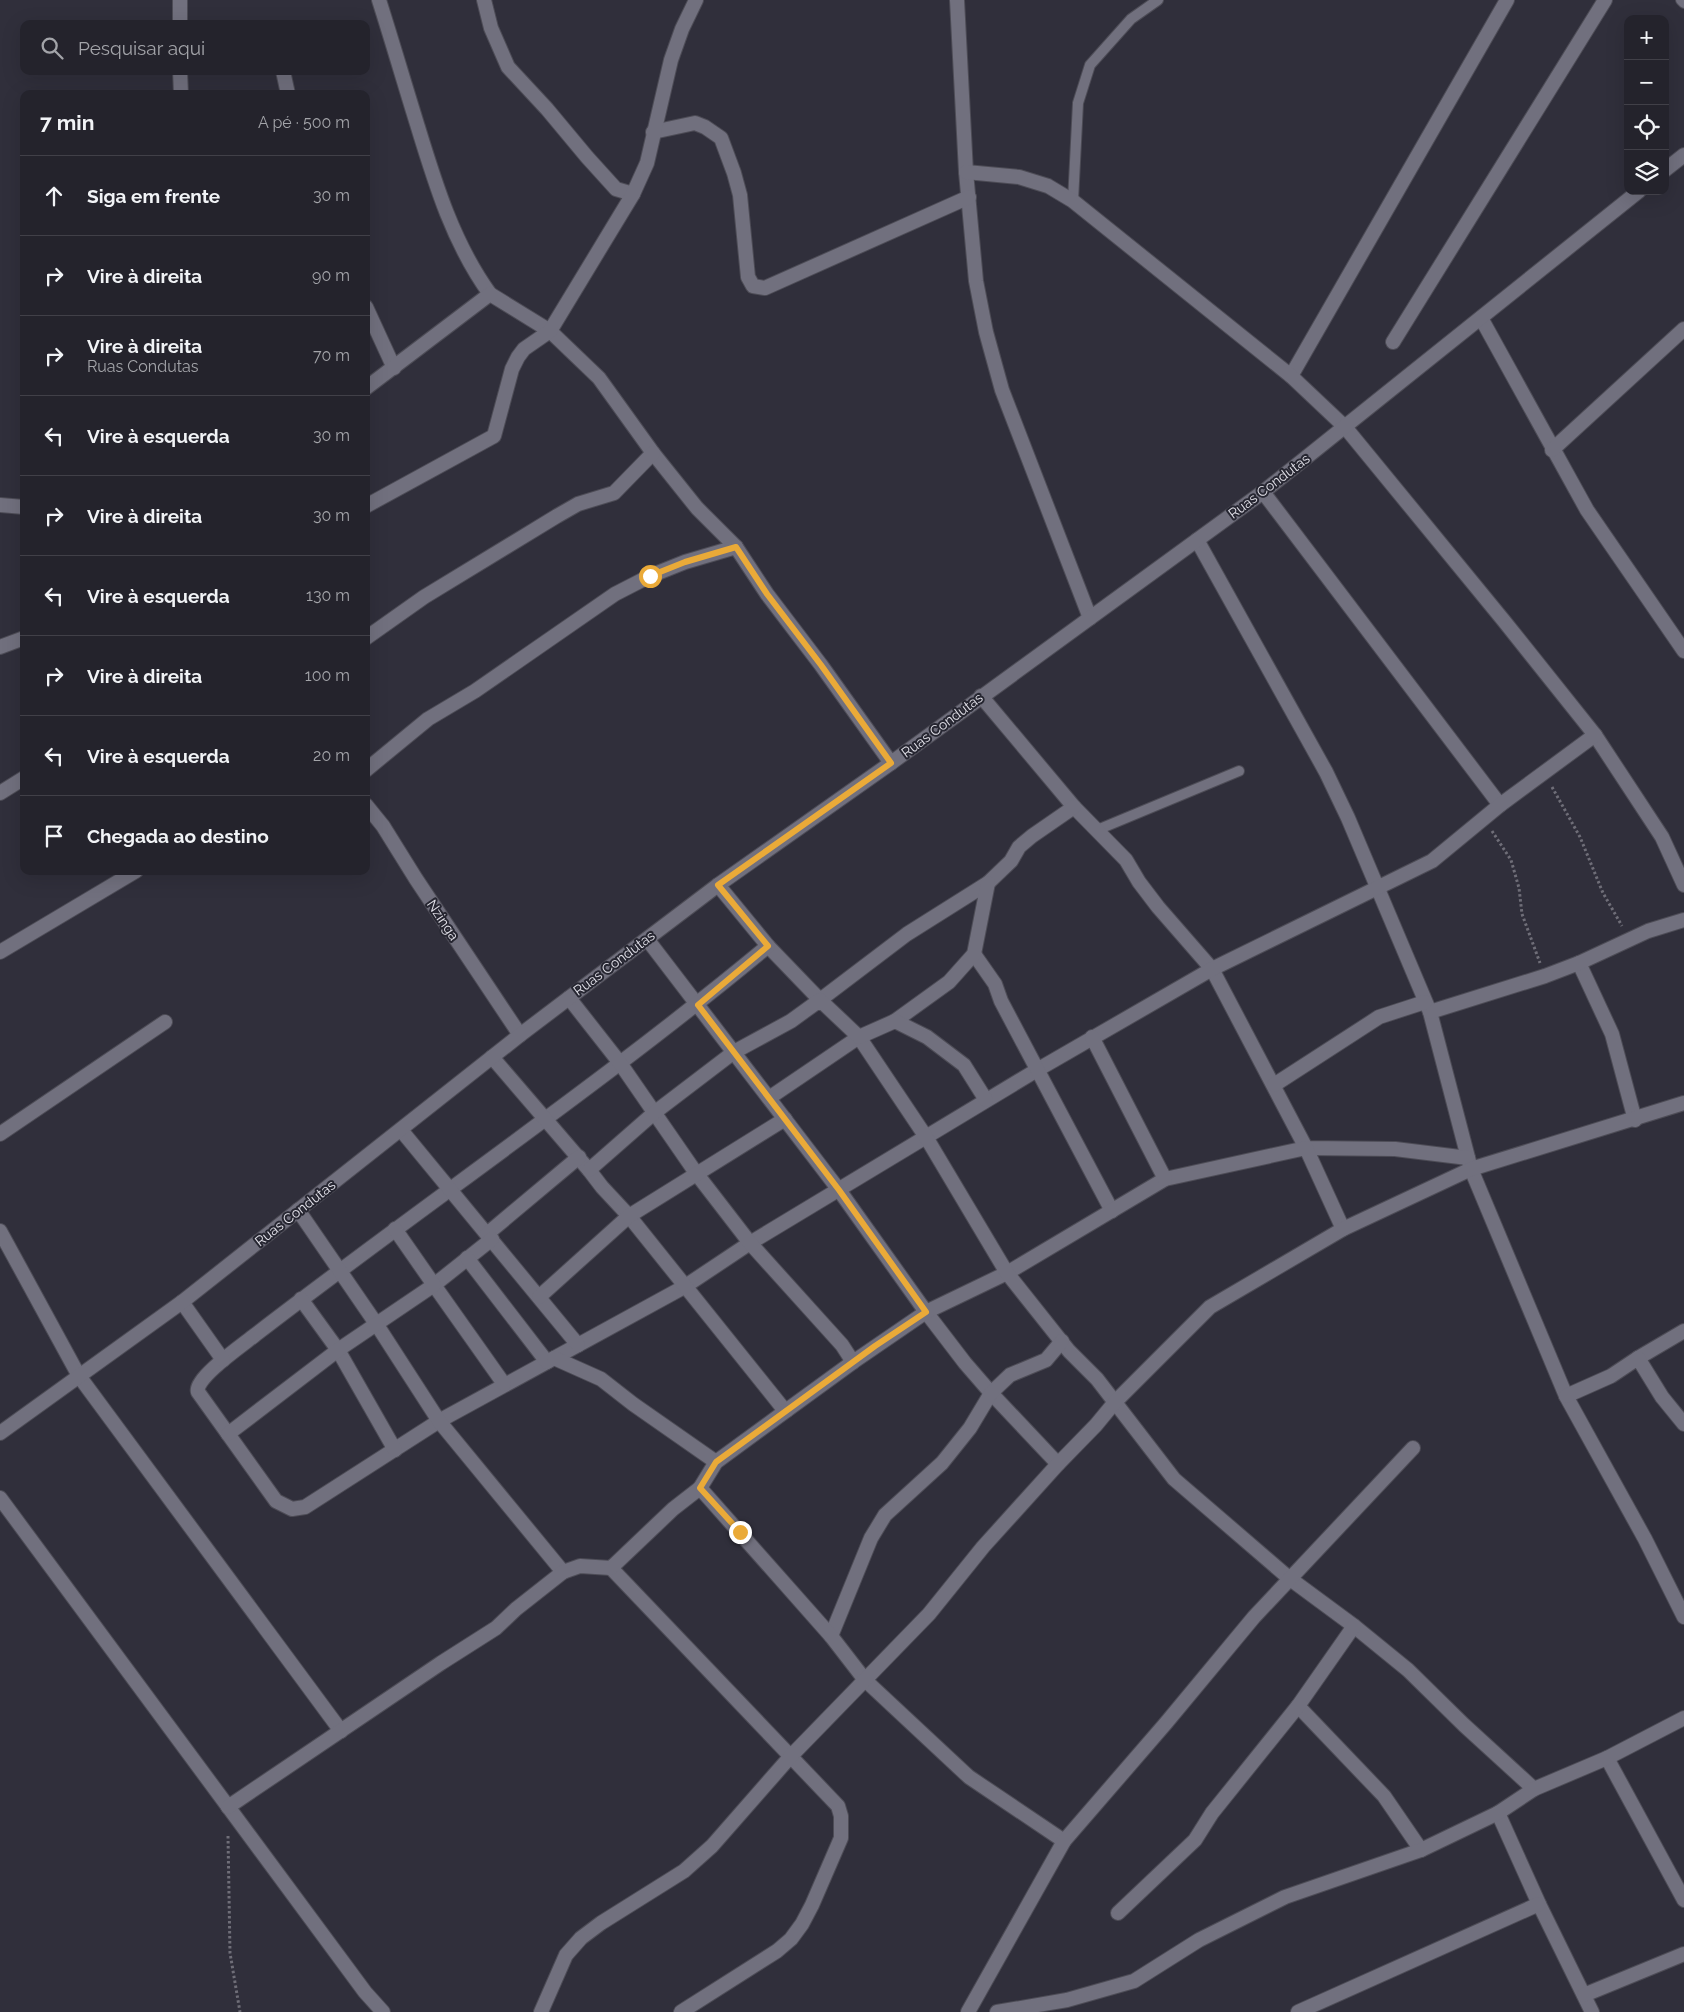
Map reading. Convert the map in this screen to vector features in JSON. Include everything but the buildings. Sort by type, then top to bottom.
[{"type":"street","points":[[180,0],[180,20]]},
{"type":"street","points":[[379,0],[434,181],[463,251],[473,270],[490,294],[550,331],[599,378],[653,453],[697,508],[736,547],[767,594],[821,665],[891,763]]},
{"type":"street","points":[[484,0],[491,28],[508,67],[616,189],[633,194]]},
{"type":"street","points":[[370,504],[494,436],[512,369],[518,357],[524,349],[550,331],[633,194],[647,163],[671,60],[682,29],[696,0]]},
{"type":"street","points":[[957,0],[966,172],[976,281],[986,332],[1002,390],[1090,618]]},
{"type":"street","points":[[1291,376],[1507,0]]},
{"type":"street","points":[[1393,342],[1605,0]]},
{"type":"street","points":[[180,75],[180,90]]},
{"type":"street","points":[[284,75],[287,90]]},
{"type":"street","points":[[653,132],[695,123],[705,126],[721,138],[740,195],[748,277],[753,286],[765,288],[969,197]]},
{"type":"street","points":[[1669,167],[1684,156]]},
{"type":"street","points":[[966,172],[1019,177],[1048,186],[1073,201],[1291,376],[1345,427],[1595,735],[1662,837],[1684,885]]},
{"type":"street","name":"Ruas Condutas","points":[[0,1433],[182,1302],[520,1035],[718,885],[891,763],[1263,492],[1634,195]]},
{"type":"street","points":[[370,385],[490,294]]},
{"type":"street","points":[[370,316],[394,368]]},
{"type":"street","points":[[1481,318],[1552,450],[1587,510],[1684,651]]},
{"type":"street","points":[[1552,450],[1684,329]]},
{"type":"street","points":[[370,635],[424,597],[578,504],[614,493],[653,453]]},
{"type":"street","points":[[1263,492],[1500,804]]},
{"type":"street","points":[[0,505],[20,507]]},
{"type":"street","points":[[1198,540],[1326,772],[1348,818],[1427,1007],[1469,1164],[1566,1396],[1645,1539],[1684,1617]]},
{"type":"street","points":[[370,767],[428,719],[475,691],[615,594],[650,576],[685,562],[736,547]]},
{"type":"street","points":[[0,647],[20,640]]},
{"type":"street","points":[[981,696],[1074,807],[1126,860],[1139,882],[1158,907],[1212,969],[1306,1148],[1343,1229]]},
{"type":"street","points":[[768,946],[698,1005],[339,1270],[223,1360],[199,1382],[197,1388],[276,1502],[292,1509],[305,1507],[439,1421],[684,1286],[750,1243],[986,1100],[1212,969],[1376,887],[1416,870],[1432,860],[1500,804],[1595,735]]},
{"type":"street","points":[[0,793],[20,780]]},
{"type":"street","points":[[589,1170],[654,1112],[734,1052],[791,1021],[907,934],[988,884],[1011,860],[1019,847],[1074,807]]},
{"type":"street","name":"Nzinga","points":[[370,809],[383,826],[421,887],[520,1035]]},
{"type":"street","points":[[0,952],[129,875]]},
{"type":"street","points":[[769,1098],[859,1037],[895,1021],[949,982],[974,954],[988,884]]},
{"type":"street","points":[[718,885],[768,946],[859,1037],[926,1137],[1007,1273],[1115,1402],[1174,1479],[1289,1578],[1354,1626],[1408,1670],[1458,1719],[1534,1788]]},
{"type":"street","points":[[1274,1085],[1379,1017],[1427,1007],[1545,976],[1579,963],[1629,939],[1684,920]]},
{"type":"street","points":[[647,938],[839,1190],[926,1312],[991,1393],[1058,1464]]},
{"type":"street","points":[[974,954],[995,984],[1001,1001],[1112,1211]]},
{"type":"street","points":[[1579,963],[1612,1034],[1634,1120]]},
{"type":"street","points":[[569,998],[620,1063],[696,1174],[750,1243],[842,1346],[853,1362]]},
{"type":"street","points":[[895,1021],[927,1037],[964,1065],[986,1100]]},
{"type":"street","points":[[0,1134],[165,1022]]},
{"type":"street","points":[[1092,1038],[1165,1179]]},
{"type":"street","points":[[492,1058],[629,1216],[782,1407],[787,1410]]},
{"type":"street","points":[[541,2012],[566,1955],[582,1938],[601,1923],[691,1865],[712,1846],[790,1757],[929,1614],[983,1547],[1115,1402],[1210,1308],[1343,1229],[1469,1164],[1634,1120],[1684,1103]]},
{"type":"street","points":[[539,1297],[629,1216],[785,1119]]},
{"type":"street","points":[[401,1130],[578,1345]]},
{"type":"street","points":[[612,1568],[673,1509],[700,1488],[716,1462],[853,1362],[926,1312],[1007,1273],[1165,1179],[1306,1148],[1395,1149],[1469,1164]]},
{"type":"street","points":[[228,1434],[338,1350],[377,1325],[467,1258],[579,1157]]},
{"type":"street","points":[[298,1210],[377,1325],[439,1421],[563,1572]]},
{"type":"street","points":[[395,1230],[504,1384]]},
{"type":"street","points":[[0,1231],[78,1376],[341,1731]]},
{"type":"street","points":[[467,1258],[550,1360],[601,1379],[633,1404],[716,1462]]},
{"type":"street","points":[[302,1299],[338,1350],[395,1450]]},
{"type":"street","points":[[182,1302],[223,1360]]},
{"type":"street","points":[[1566,1396],[1611,1376],[1684,1331]]},
{"type":"street","points":[[831,1636],[878,1524],[885,1515],[942,1463],[970,1428],[991,1393],[1010,1375],[1046,1360],[1062,1341]]},
{"type":"street","points":[[1638,1358],[1662,1397],[1684,1424]]},
{"type":"street","points":[[968,2012],[1064,1841],[1289,1578],[1412,1448]]},
{"type":"street","points":[[700,1488],[831,1636],[865,1680],[969,1777],[1064,1841]]},
{"type":"street","points":[[0,1498],[365,1992],[383,2012]]},
{"type":"street","points":[[228,1806],[496,1628],[516,1609],[563,1572],[580,1566],[612,1568],[838,1806],[841,1816],[841,1838],[812,1904],[791,1939],[777,1951],[681,2012]]},
{"type":"street","points":[[1118,1913],[1195,1840],[1212,1813],[1298,1706],[1354,1626]]},
{"type":"street","points":[[1298,1706],[1378,1789],[1421,1850]]},
{"type":"street","points":[[996,2012],[1067,2000],[1134,1981],[1199,1940],[1286,1897],[1421,1850],[1498,1813],[1534,1788],[1607,1758],[1684,1718]]},
{"type":"street","points":[[1607,1758],[1684,1900]]},
{"type":"street","points":[[1498,1813],[1539,1904],[1584,1995],[1589,2011]]},
{"type":"street","points":[[1298,2012],[1539,1904]]},
{"type":"street","points":[[1584,1995],[1684,1954]]},
{"type":"lane","points":[[1073,201],[1078,103],[1090,65],[1131,19],[1158,0]]},
{"type":"lane","points":[[1681,0],[1684,3]]},
{"type":"lane","points":[[1097,830],[1239,771]]},
{"type":"path","points":[[1545,773],[1580,837],[1603,893],[1629,939]]},
{"type":"path","points":[[1484,818],[1511,860],[1519,888],[1522,914],[1545,976]]},
{"type":"path","points":[[228,1806],[230,1953],[240,2012]]},
{"type":"route","points":[[650,576],[685,562],[736,547],[767,594],[821,665],[891,763],[718,885],[768,946],[698,1005],[839,1190],[926,1312],[858,1358],[716,1462],[700,1488],[740,1532]]}]
